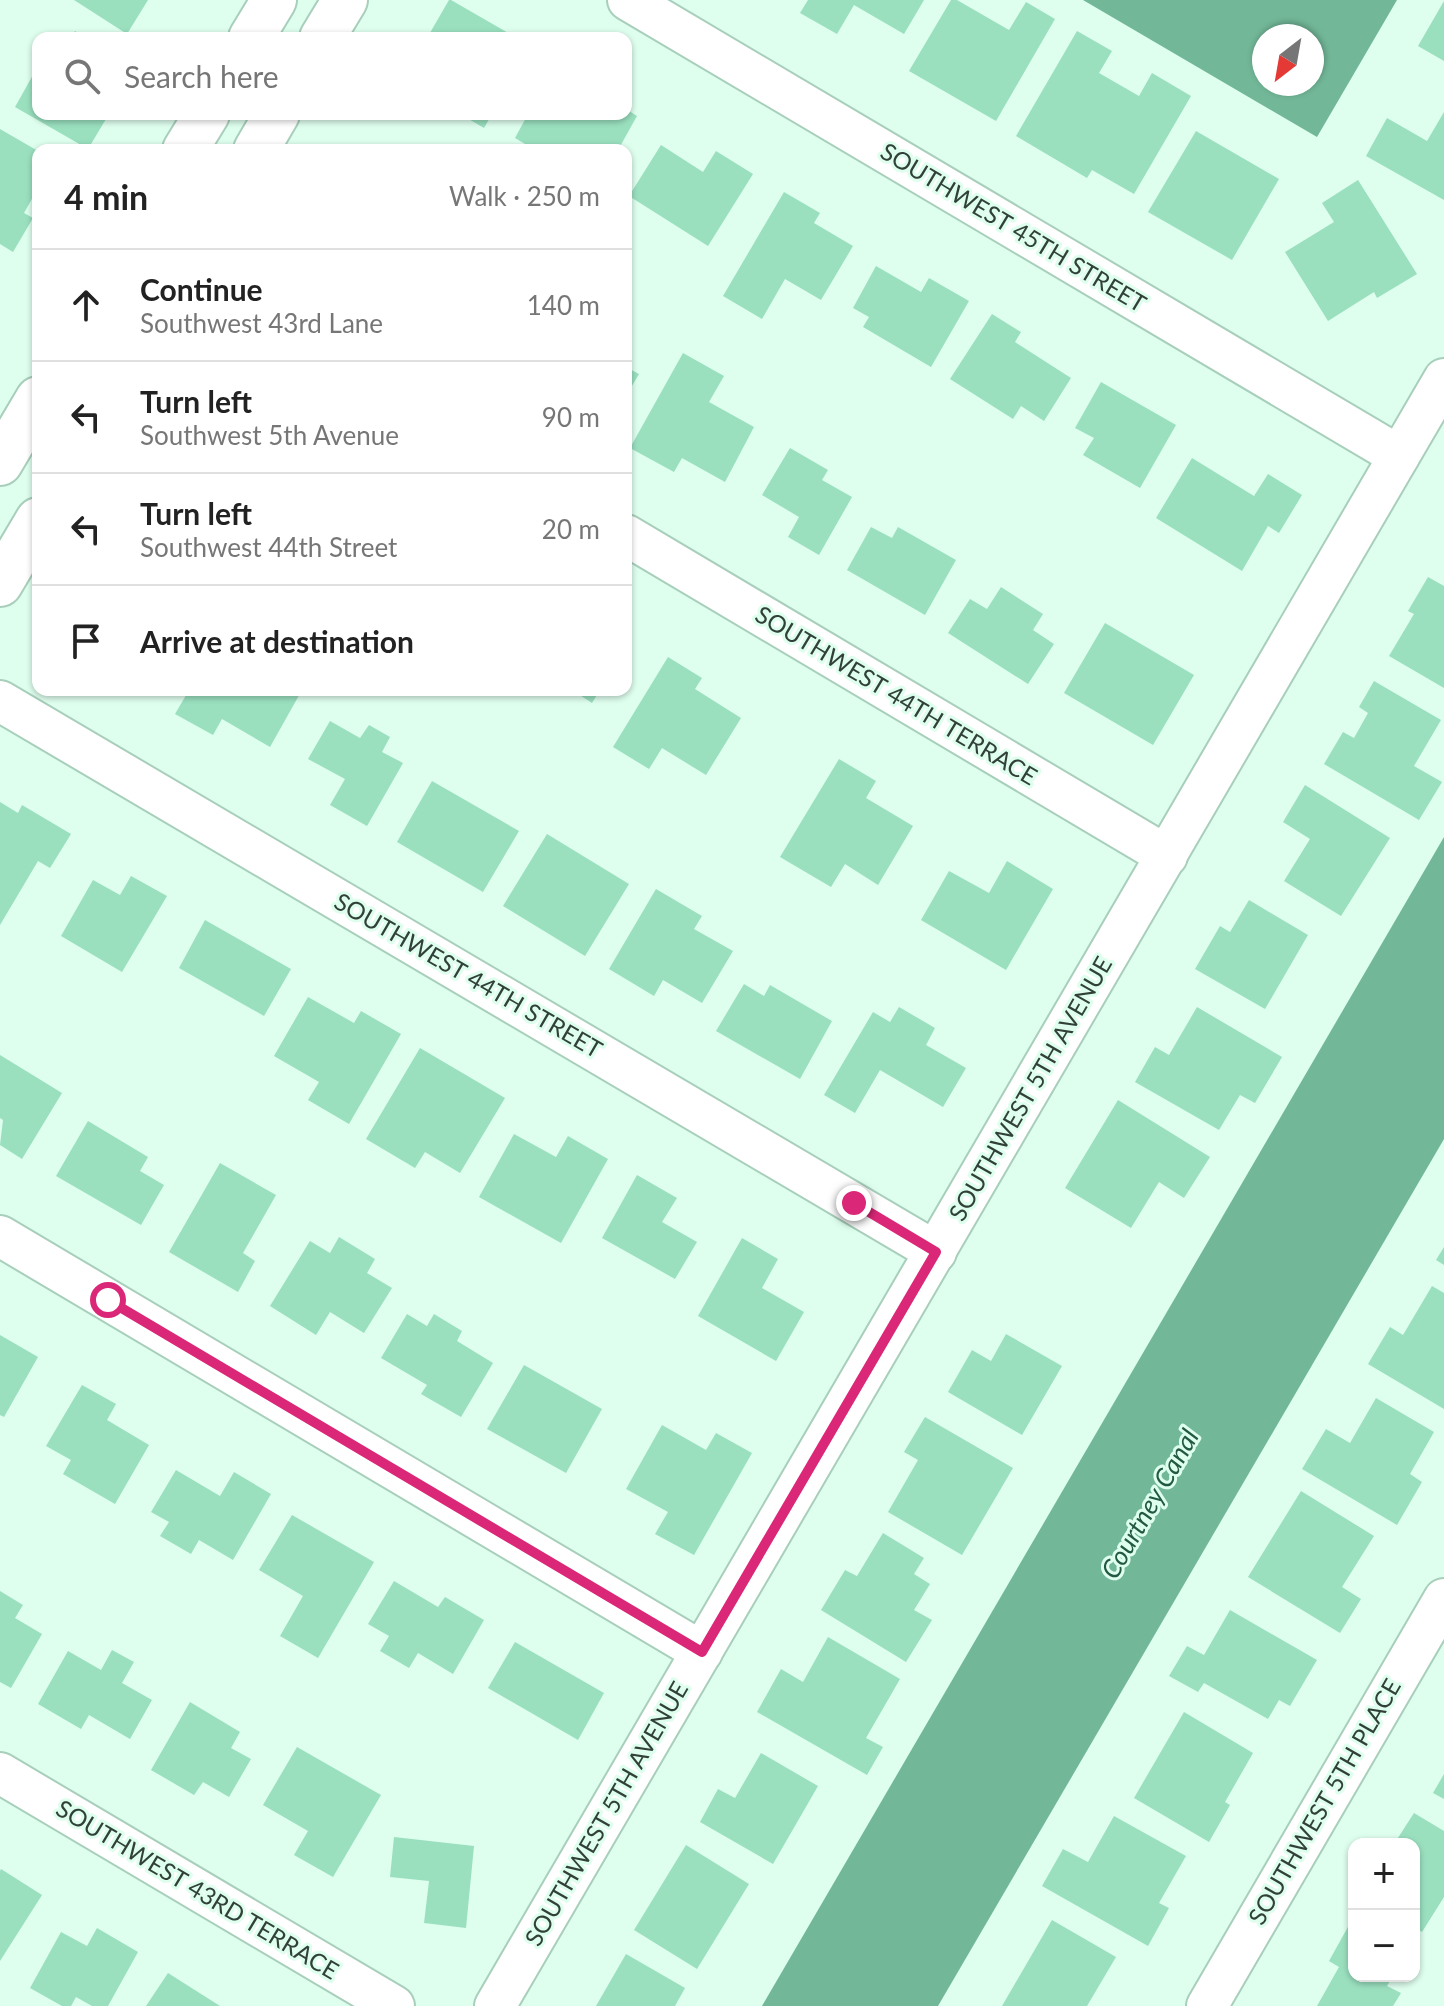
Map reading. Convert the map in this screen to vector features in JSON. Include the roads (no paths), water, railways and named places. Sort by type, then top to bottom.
[{"type":"street","points":[[255,32],[274,0]]},
{"type":"street","points":[[326,32],[345,0]]},
{"type":"street","name":"SOUTHWEST 45TH STREET","points":[[628,0],[1399,456]]},
{"type":"street","points":[[189,144],[203,120]]},
{"type":"street","points":[[260,144],[274,120]]},
{"type":"street","name":"SOUTHWEST 5TH AVENUE","points":[[495,2006],[1444,379]]},
{"type":"street","points":[[0,463],[32,409]]},
{"type":"street","points":[[0,584],[32,530]]},
{"type":"street","name":"SOUTHWEST 44TH TERRACE","points":[[632,539],[1167,856]]},
{"type":"street","name":"SOUTHWEST 44TH STREET","points":[[0,701],[936,1252]]},
{"type":"street","points":[[0,1236],[702,1652]]},
{"type":"street","name":"SOUTHWEST 5TH PLACE","points":[[1207,2006],[1444,1599]]},
{"type":"street","name":"SOUTHWEST 43RD TERRACE","points":[[0,1773],[394,2006]]},
{"type":"water","points":[[1083,0],[1397,0],[1317,137]]},
{"type":"water","name":"Courtney Canal","points":[[1444,837],[1444,1139],[938,2006],[762,2006]]}]
